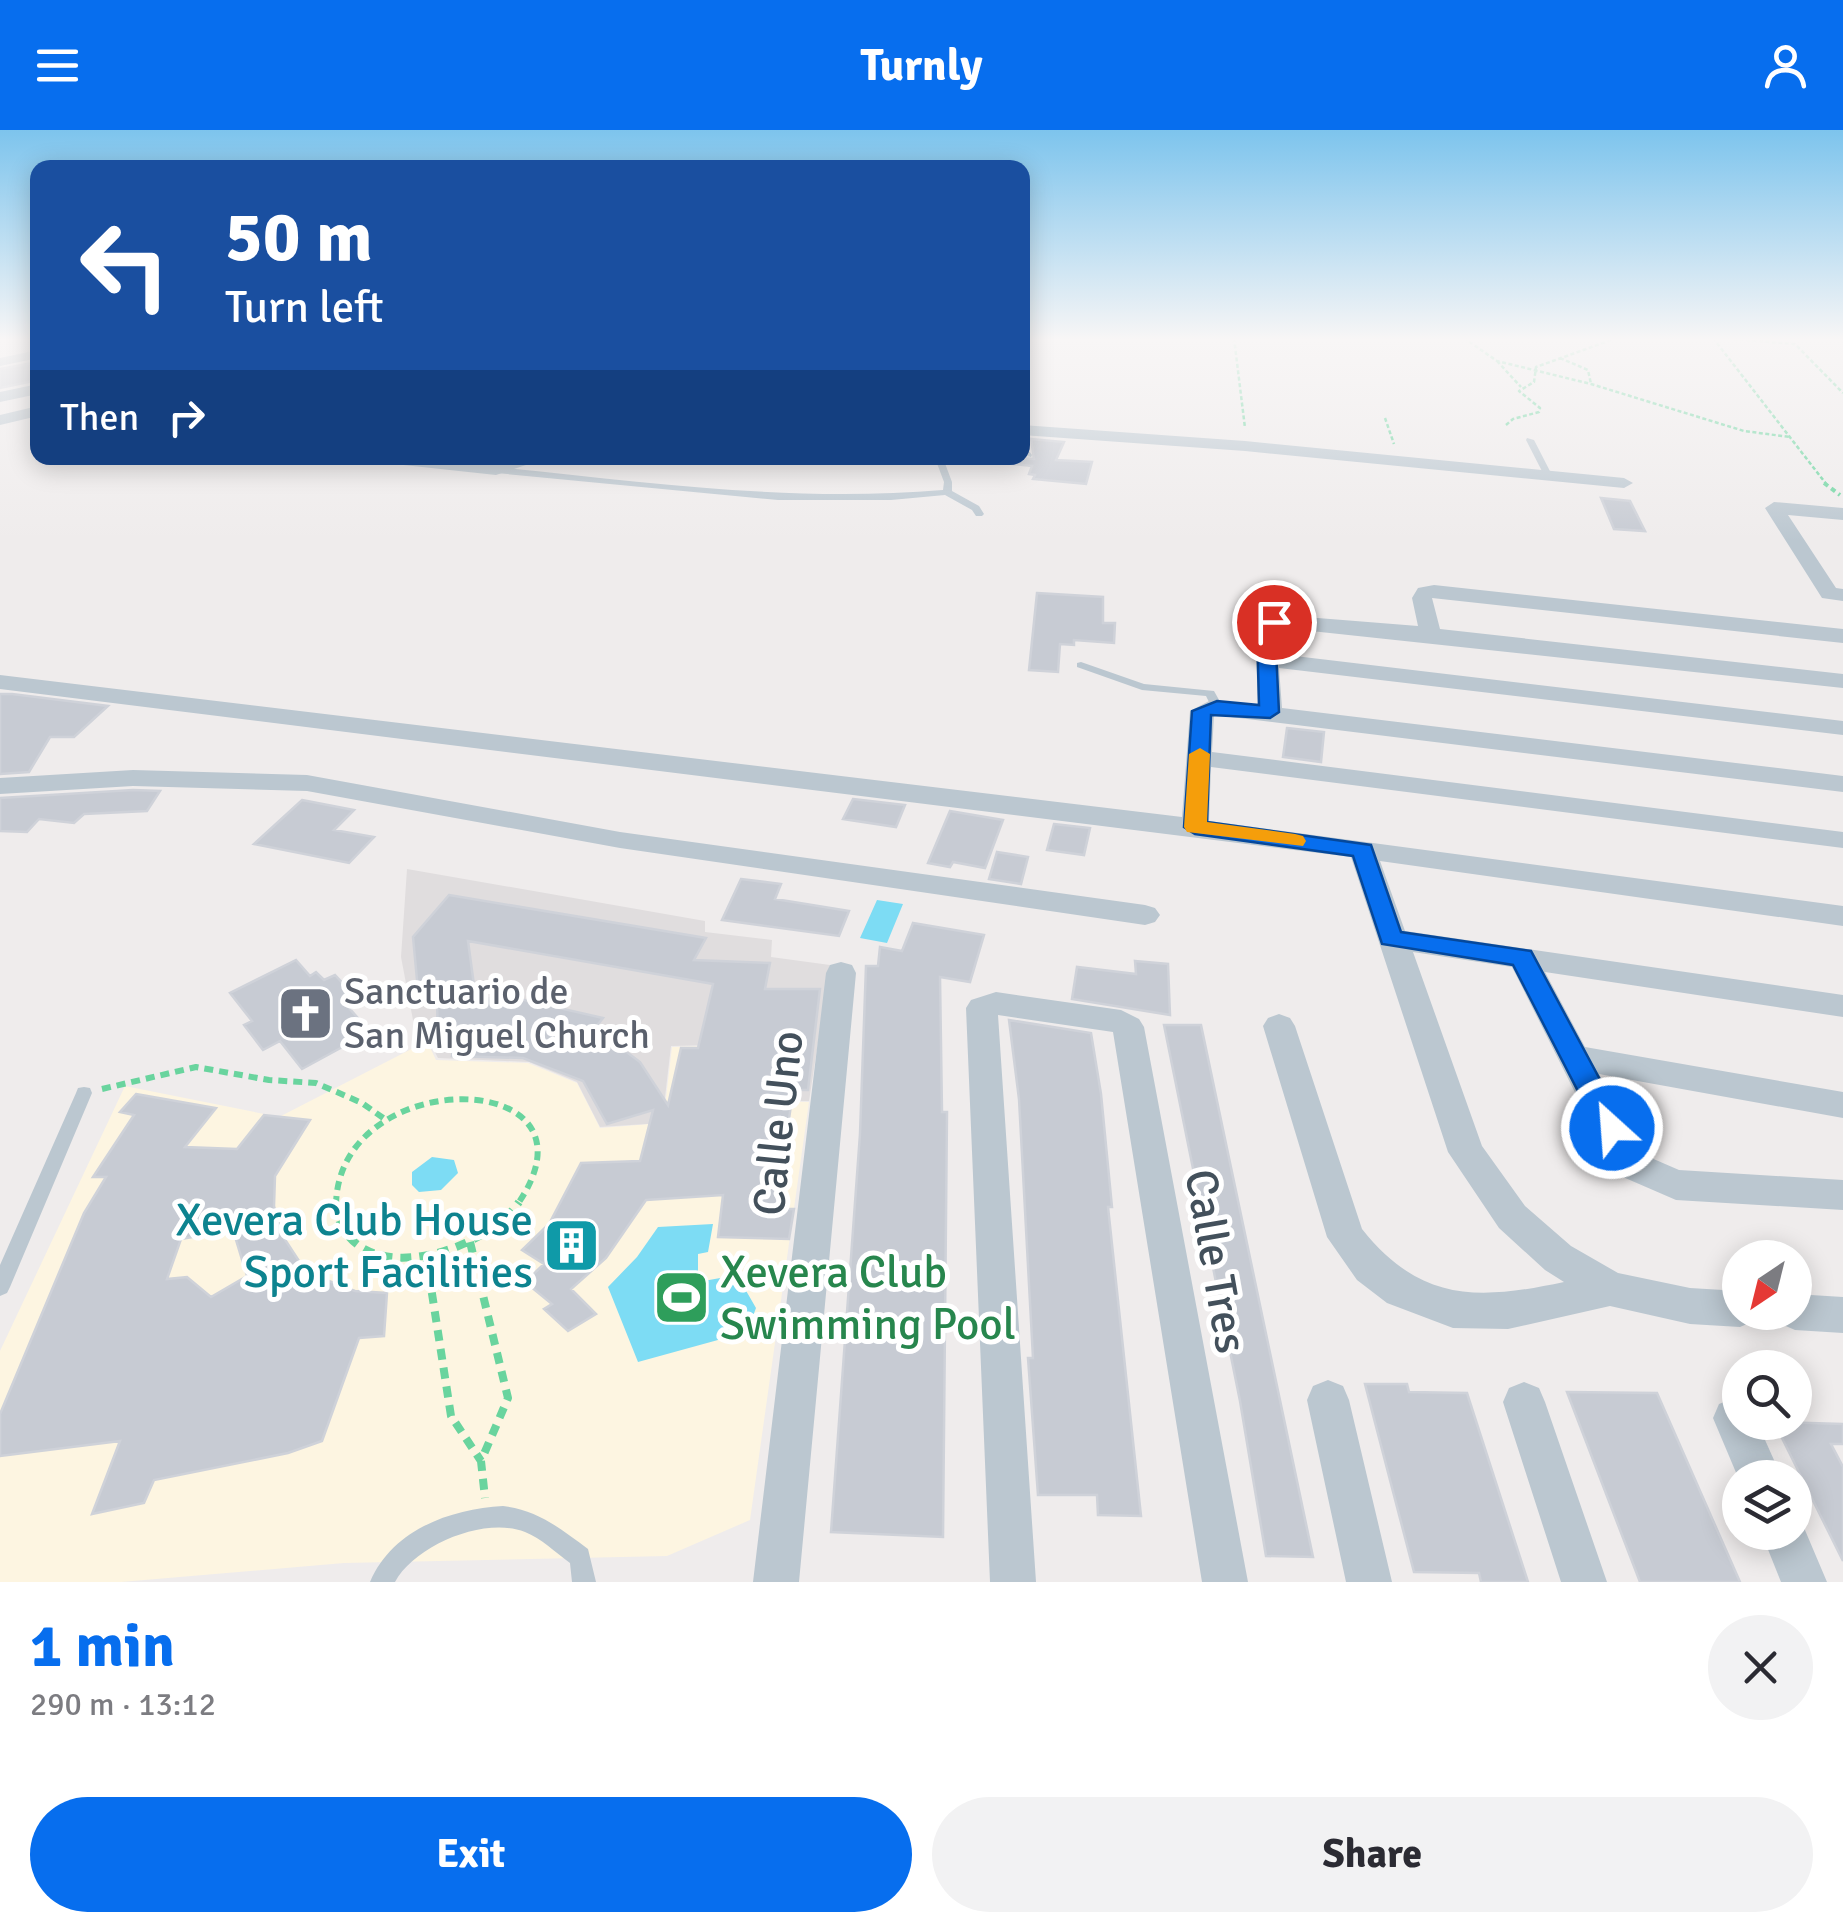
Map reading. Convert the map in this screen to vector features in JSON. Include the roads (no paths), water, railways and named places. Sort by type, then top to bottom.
[{"type":"street","points":[[4,419],[30,414]]},
{"type":"street","points":[[4,419],[30,421]]},
{"type":"street","points":[[1030,431],[1245,446],[1624,483]]},
{"type":"street","points":[[450,465],[496,470],[514,465]]},
{"type":"street","points":[[1841,512],[1774,508],[1830,594],[1843,596]]},
{"type":"street","points":[[1430,634],[1422,598],[1428,591],[1843,636]]},
{"type":"street","points":[[1270,712],[1266,628],[1274,622],[1430,634],[1843,681]]},
{"type":"street","points":[[1269,660],[1843,728]]},
{"type":"street","points":[[0,682],[1195,827],[1843,916]]},
{"type":"street","points":[[1195,827],[1202,711],[1217,707],[1843,784]]},
{"type":"street","points":[[1200,758],[1843,840]]},
{"type":"street","points":[[0,786],[152,778],[307,783],[620,840],[1145,915]]},
{"type":"street","points":[[1363,850],[1466,1152],[1512,1217],[1558,1258],[1610,1288],[1690,1306],[1722,1308]]},
{"type":"street","points":[[1390,938],[1843,1006]]},
{"type":"street","points":[[1522,958],[1629,1164],[1676,1185],[1843,1195]]},
{"type":"street","name":"Calle Uno","points":[[776,1582],[841,973]]},
{"type":"street","name":"Calle Tres","points":[[1013,1582],[982,1008],[996,1003],[1121,1022],[1128,1027],[1225,1582]]},
{"type":"street","points":[[1279,1026],[1346,1237],[1370,1268],[1401,1290],[1454,1310],[1508,1311],[1610,1288]]},
{"type":"street","points":[[1577,1058],[1843,1105]]},
{"type":"street","points":[[1812,1313],[1843,1314]]},
{"type":"street","points":[[1328,1400],[1369,1582]]},
{"type":"street","points":[[1524,1402],[1584,1582]]},
{"type":"street","points":[[1791,1550],[1804,1582]]},
{"type":"lane","points":[[1530,440],[1549,477]]},
{"type":"lane","points":[[941,465],[948,482],[947,492]]},
{"type":"lane","points":[[496,470],[657,488],[831,500],[947,492],[980,514]]},
{"type":"lane","points":[[1081,665],[1142,688],[1210,693],[1217,707]]},
{"type":"lane","points":[[0,1286],[84,1093]]},
{"type":"lane","points":[[382,1582],[386,1571],[414,1544],[487,1514],[526,1520],[580,1557],[584,1582]]},
{"type":"water","points":[[877,900],[903,904],[887,943],[860,938]]},
{"type":"water","points":[[432,1157],[454,1160],[458,1173],[441,1190],[419,1192],[412,1185],[412,1172]]},
{"type":"water","name":"Xevera Club Swimming Pool","points":[[713,1224],[708,1252],[698,1254],[698,1282],[737,1275],[756,1308],[747,1332],[638,1362],[608,1287],[637,1257],[658,1227]]},
{"type":"place","name":"Sanctuario de San Miguel Church","points":[[305,1013]]},
{"type":"place","name":"Xevera Club House Sport Facilities","points":[[572,1245]]},
{"type":"place","name":"Xevera Club Swimming Pool","points":[[681,1297]]}]
